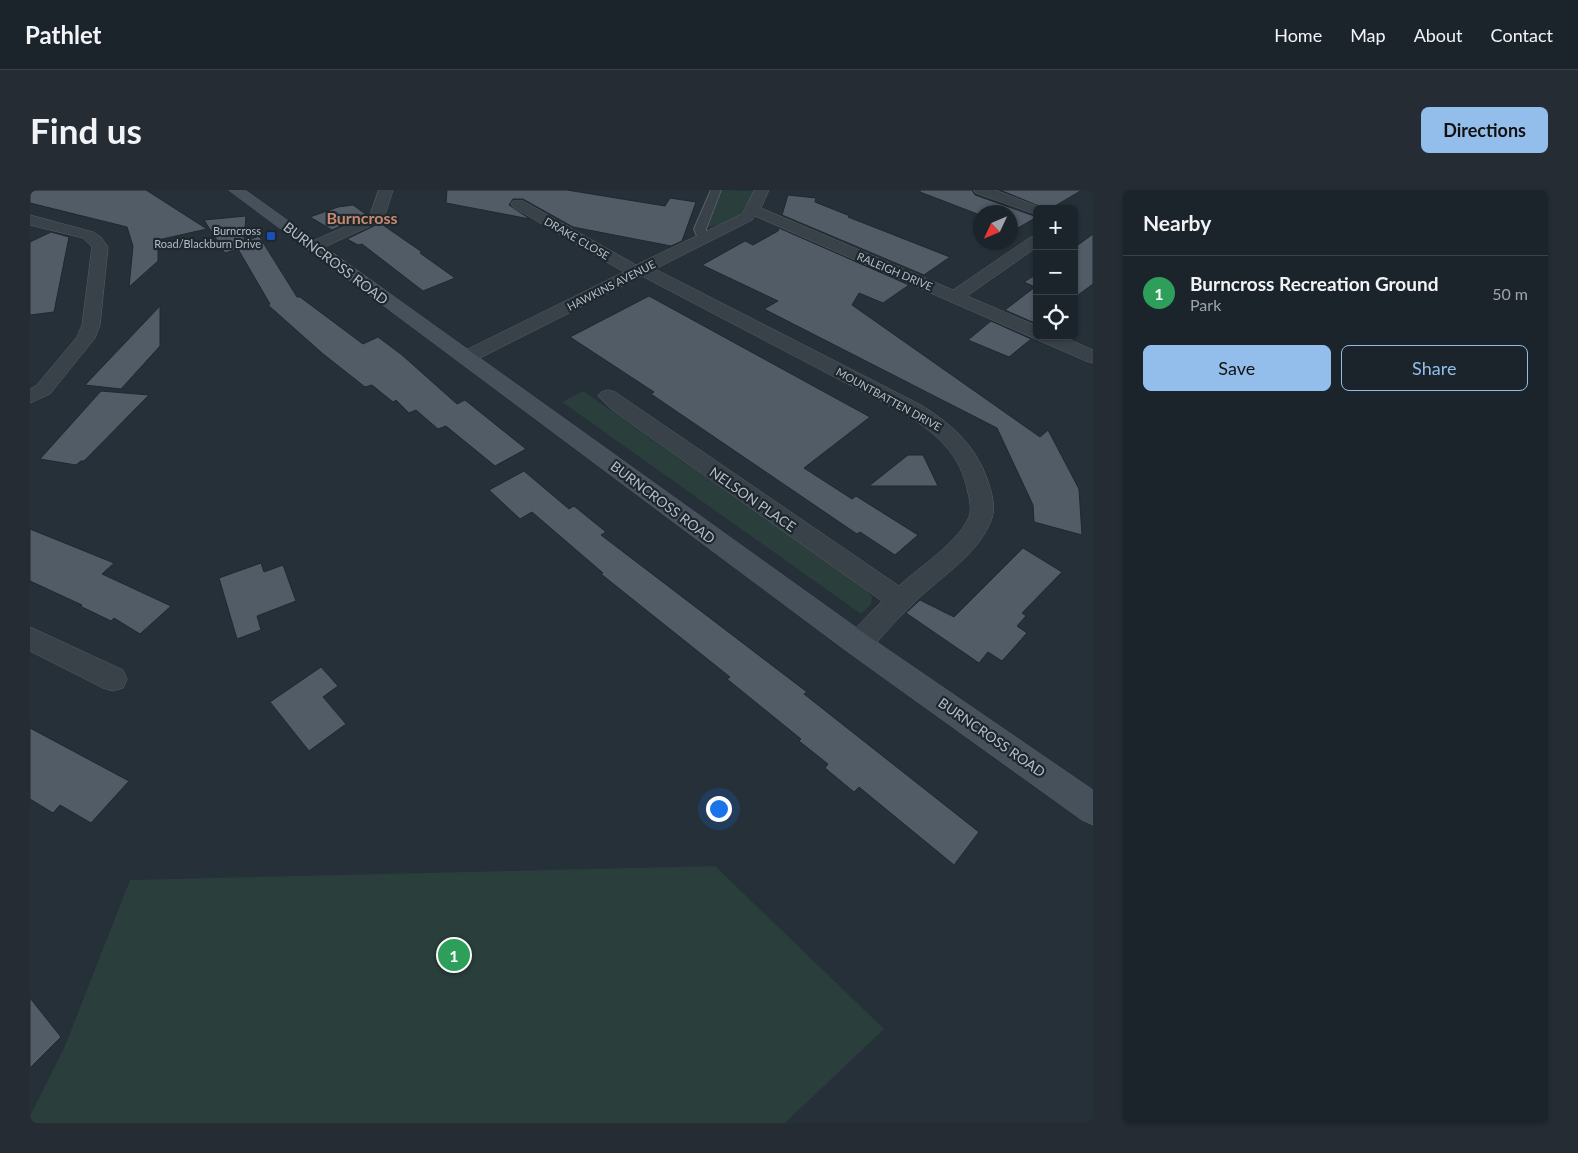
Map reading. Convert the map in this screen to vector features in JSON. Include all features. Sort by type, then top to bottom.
[{"type":"main road","name":"BURNCROSS ROAD","points":[[236,190],[858,644],[1093,809]]},
{"type":"street","points":[[314,246],[374,219],[379,212],[386,190]]},
{"type":"street","points":[[753,210],[762,190]]},
{"type":"street","points":[[981,190],[1033,209]]},
{"type":"street","name":"DRAKE CLOSE","points":[[518,204],[639,270]]},
{"type":"street","name":"HAWKINS AVENUE","points":[[467,357],[639,270],[707,238],[747,217],[753,210]]},
{"type":"street","name":"RALEIGH DRIVE","points":[[753,210],[1033,331]]},
{"type":"street","points":[[30,220],[88,235],[100,247],[91,325],[86,338],[43,390],[30,397]]},
{"type":"street","points":[[955,297],[1033,243]]},
{"type":"street","name":"MOUNTBATTEN DRIVE","points":[[639,270],[914,410],[943,428],[963,449],[976,472],[981,495],[981,517],[969,538],[900,600],[858,644]]},
{"type":"street","points":[[1054,340],[1093,357]]},
{"type":"street","name":"NELSON PLACE","points":[[608,396],[619,406],[900,600]]},
{"type":"street","points":[[30,638],[113,679]]},
{"type":"lane","points":[[707,238],[701,234],[700,229],[716,190]]},
{"type":"green space","points":[[722,190],[754,191],[749,204],[740,214],[724,223],[708,227]]},
{"type":"green space","points":[[583,391],[866,590],[872,597],[871,604],[861,614],[562,402]]},
{"type":"green space","points":[[715,866],[884,1029],[785,1123],[30,1123],[30,1116],[65,1046],[130,880]]},
{"type":"building","points":[[30,190],[146,190],[207,229],[158,240],[158,261],[129,287],[133,246],[127,227],[30,203]]},
{"type":"building","points":[[447,190],[567,190],[665,206],[670,198],[696,202],[682,241],[671,246],[573,227],[523,199],[513,199],[509,205],[530,219],[446,203]]},
{"type":"building","points":[[920,190],[972,190],[975,195],[1003,205],[973,205],[973,212],[920,192]]},
{"type":"building","points":[[1000,190],[1082,190],[1057,205],[1036,205]]},
{"type":"building","points":[[788,195],[816,198],[815,202],[850,216],[848,217],[950,257],[924,275],[782,215]]},
{"type":"building","points":[[353,205],[367,215],[332,230],[310,217],[338,207]]},
{"type":"building","points":[[1018,210],[1033,216],[1033,219],[1018,228]]},
{"type":"building","points":[[246,216],[244,242],[259,236],[297,297],[300,297],[363,344],[378,337],[402,355],[457,404],[465,400],[526,449],[495,466],[446,426],[438,429],[416,410],[409,413],[396,400],[393,402],[372,385],[365,387],[322,353],[268,305],[270,304],[238,249],[225,253],[204,220]]},
{"type":"building","points":[[380,223],[455,278],[423,291],[362,244],[358,245],[347,239]]},
{"type":"building","points":[[779,228],[909,285],[883,303],[859,293],[852,305],[1040,437],[1048,430],[1079,489],[1082,535],[1034,522],[1033,505],[997,428],[764,309],[778,301],[702,265],[745,241],[753,245],[778,231]]},
{"type":"building","points":[[51,232],[69,237],[54,312],[30,315],[30,242]]},
{"type":"building","points":[[1093,234],[1093,284],[1078,295],[1078,250],[1078,245]]},
{"type":"building","points":[[1033,276],[1033,286],[1024,282]]},
{"type":"building","points":[[1033,289],[1033,322],[1005,310]]},
{"type":"building","points":[[649,296],[870,417],[804,468],[852,499],[856,496],[918,535],[895,555],[860,532],[857,534],[651,394],[654,392],[570,337]]},
{"type":"building","points":[[160,306],[160,346],[121,389],[85,385]]},
{"type":"building","points":[[991,321],[1031,339],[1009,357],[968,340]]},
{"type":"building","points":[[101,391],[149,395],[84,461],[76,465],[40,459]]},
{"type":"building","points":[[908,455],[923,455],[938,486],[869,486]]},
{"type":"building","points":[[524,471],[569,509],[574,506],[606,532],[601,535],[807,692],[804,694],[979,832],[954,865],[859,787],[854,792],[825,768],[828,764],[799,741],[801,739],[727,679],[730,677],[601,574],[603,573],[532,512],[520,519],[489,490]]},
{"type":"building","points":[[30,529],[114,563],[102,574],[171,606],[140,634],[114,618],[111,621],[80,606],[82,605],[30,581]]},
{"type":"building","points":[[1023,548],[1062,572],[1022,613],[1026,616],[1017,626],[1027,633],[1002,661],[988,652],[979,663],[906,613],[920,600],[954,617]]},
{"type":"building","points":[[261,563],[264,572],[283,565],[296,601],[257,616],[261,630],[237,639],[219,578]]},
{"type":"building","points":[[321,667],[338,686],[323,697],[346,724],[309,751],[270,702]]},
{"type":"building","points":[[30,728],[129,781],[91,823],[60,805],[53,813],[30,799]]},
{"type":"building","points":[[30,998],[61,1037],[30,1068]]},
{"type":"place","name":"Burncross Road/Blackburn Drive","points":[[271,236]]},
{"type":"place","name":"Burncross Recreation Ground","points":[[454,955]]},
{"type":"district","name":"Burncross","points":[[362,217]]}]
